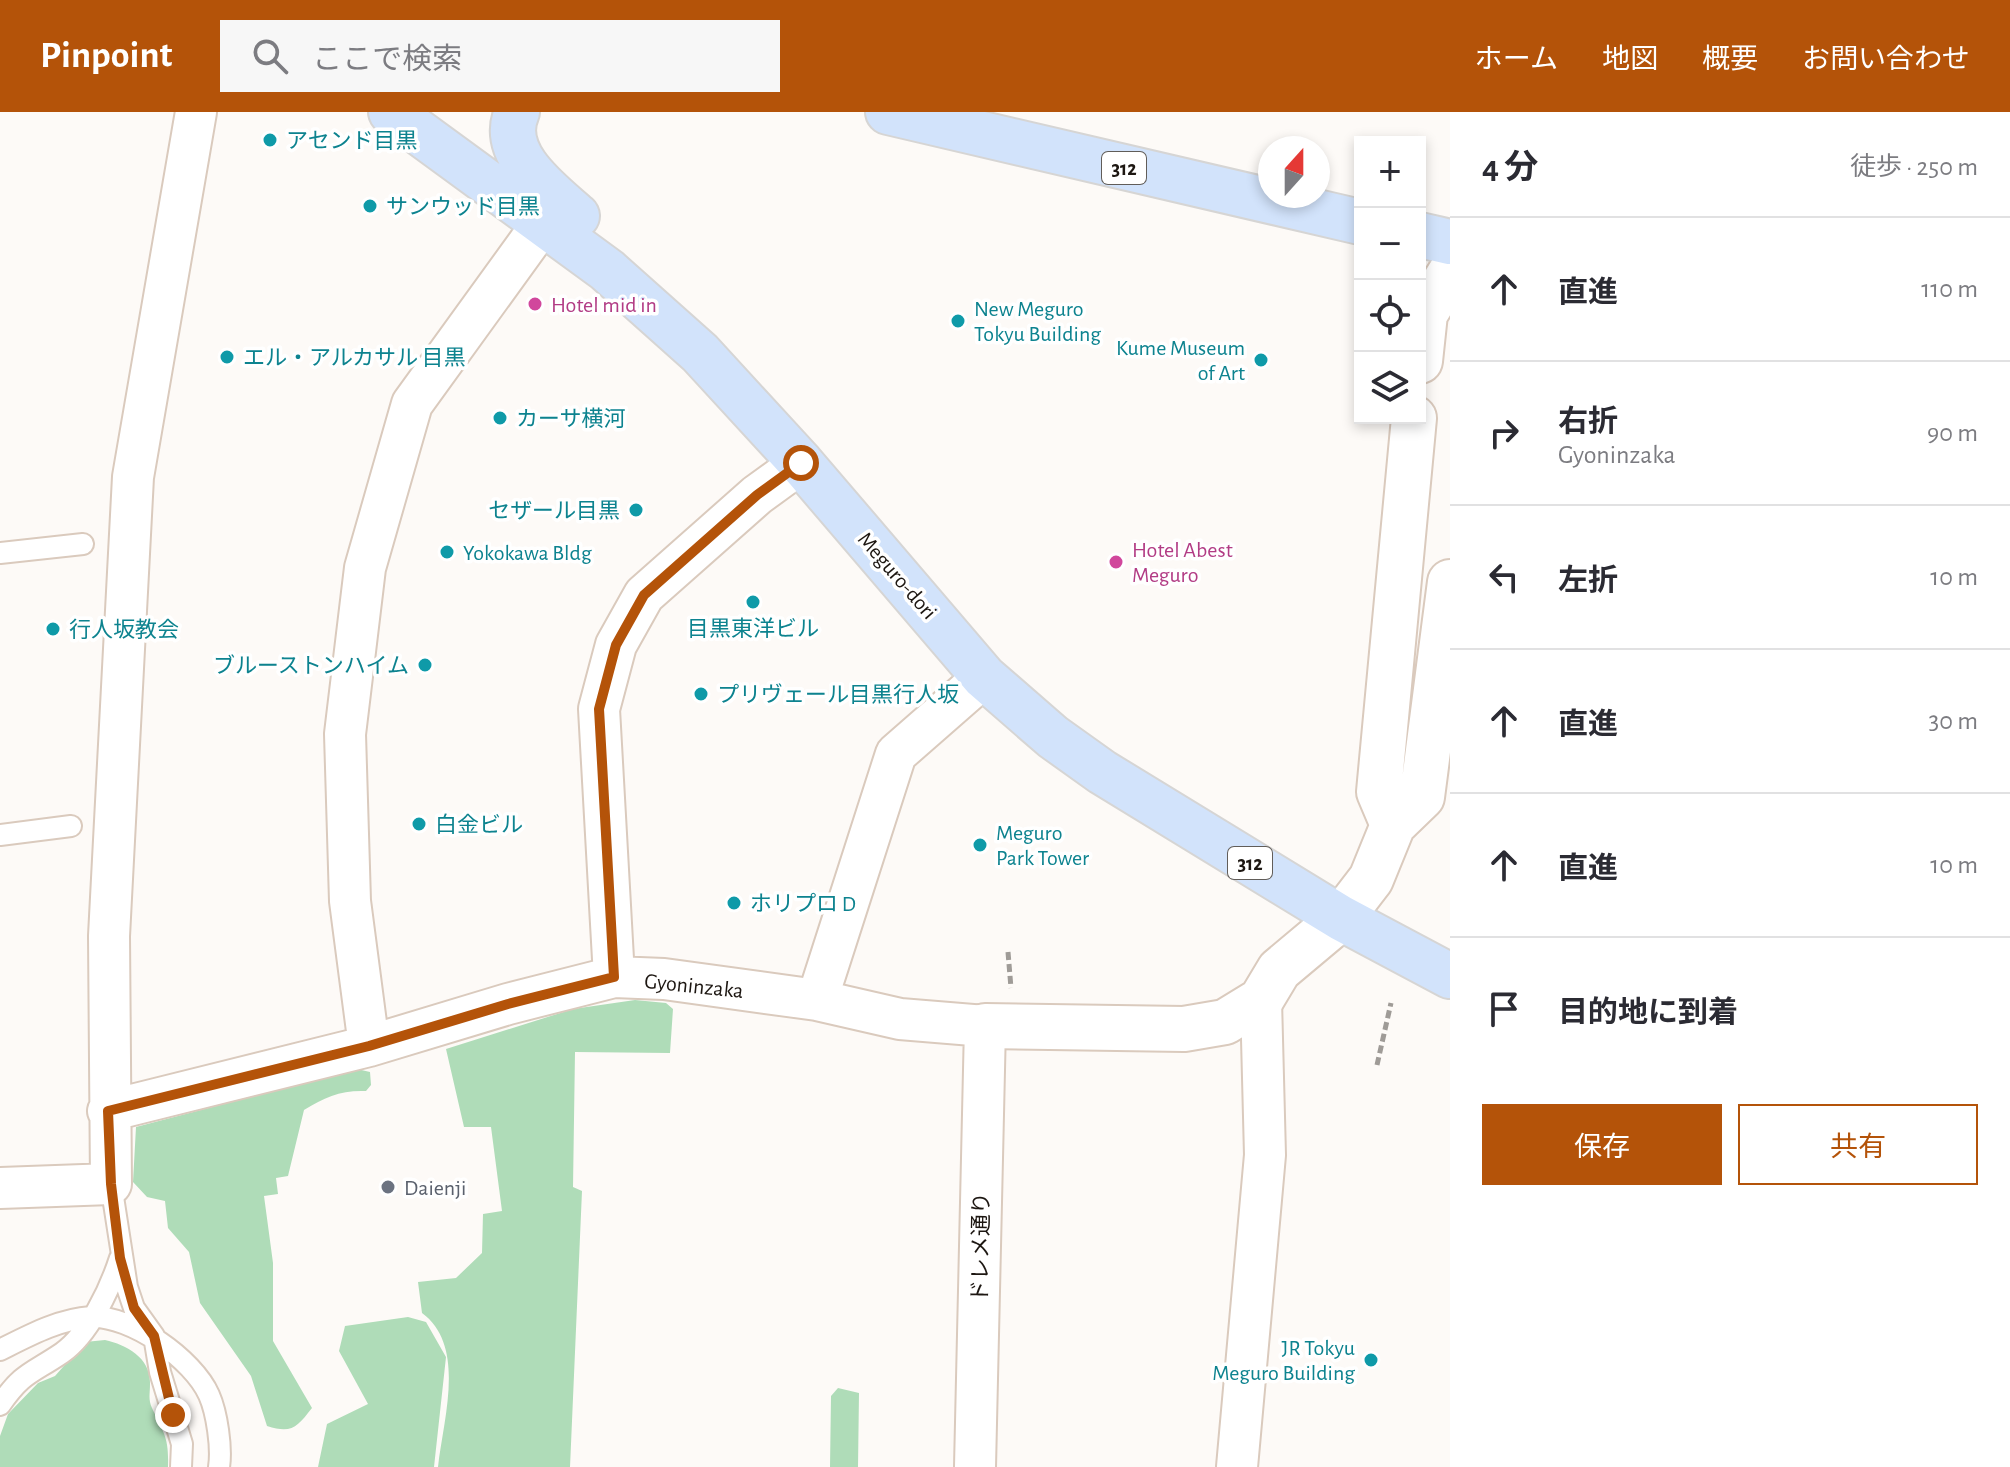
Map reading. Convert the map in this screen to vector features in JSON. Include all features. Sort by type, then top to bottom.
[{"type":"main road","name":"Meguro-dori","points":[[391,112],[607,270],[700,353],[801,463],[984,677],[1053,737],[1102,772],[1341,918],[1450,976]]},
{"type":"main road","points":[[517,112],[517,144],[526,170],[582,221],[607,270]]},
{"type":"main road","name":"312","points":[[888,112],[1354,221]]},
{"type":"main road","points":[[1426,236],[1450,242]]},
{"type":"street","points":[[0,1188],[111,1184],[108,1111],[109,936],[133,477],[196,112]]},
{"type":"street","points":[[369,1046],[350,901],[345,734],[365,568],[412,404],[543,223]]},
{"type":"street","points":[[1421,352],[1425,314],[1450,273]]},
{"type":"street","points":[[1393,825],[1379,792],[1413,424]]},
{"type":"street","points":[[614,977],[599,709],[616,645],[644,595],[757,495],[801,463]]},
{"type":"street","points":[[985,1026],[1184,1029],[1225,1022],[1261,1000],[1279,970],[1341,918],[1371,879],[1393,825],[1422,797],[1450,582]]},
{"type":"street","points":[[817,1000],[896,754],[984,677]]},
{"type":"street","name":"Gyoninzaka","points":[[108,1111],[369,1046],[508,1004],[614,977],[664,979],[817,1000],[900,1019],[985,1026]]},
{"type":"street","points":[[1237,1467],[1265,1155],[1261,1000]]},
{"type":"street","name":"ドレメ通り","points":[[975,1467],[985,1026]]},
{"type":"lane","points":[[0,553],[83,544]]},
{"type":"lane","points":[[0,835],[71,826]]},
{"type":"lane","points":[[111,1184],[120,1258],[134,1308],[154,1336],[195,1373],[209,1395],[219,1467]]},
{"type":"lane","points":[[0,1405],[19,1379],[65,1352],[108,1295],[120,1258]]},
{"type":"lane","points":[[0,1350],[44,1328],[91,1317],[120,1321],[154,1336]]},
{"type":"lane","points":[[154,1336],[160,1372],[182,1444],[181,1467]]},
{"type":"path","points":[[1008,952],[1011,989]]},
{"type":"path","points":[[1377,1065],[1391,1003]]},
{"type":"green space","points":[[635,1000],[666,1003],[673,1009],[670,1053],[575,1052],[573,1187],[582,1191],[570,1467],[438,1467],[447,1406],[448,1364],[436,1327],[422,1313],[418,1282],[456,1278],[482,1253],[483,1214],[502,1211],[491,1127],[464,1127],[446,1049],[573,1009]]},
{"type":"green space","points":[[357,1069],[370,1072],[371,1085],[366,1091],[334,1095],[304,1110],[288,1176],[276,1178],[278,1194],[264,1196],[273,1263],[273,1341],[312,1408],[293,1427],[275,1428],[267,1426],[251,1376],[200,1303],[189,1252],[168,1228],[165,1201],[147,1197],[133,1182],[136,1127]]},
{"type":"green space","points":[[408,1317],[426,1322],[446,1357],[434,1467],[318,1467],[327,1424],[368,1404],[339,1351],[345,1326]]},
{"type":"green space","points":[[105,1340],[129,1349],[146,1367],[150,1402],[167,1442],[168,1467],[0,1467],[0,1436],[8,1414],[38,1383],[55,1376],[85,1342]]},
{"type":"green space","points":[[838,1388],[859,1393],[858,1467],[830,1467],[831,1396]]},
{"type":"place","name":"アセンド目黒","points":[[270,140]]},
{"type":"place","name":"サンウッド目黒","points":[[370,206]]},
{"type":"place","name":"Hotel mid in","points":[[535,304]]},
{"type":"place","name":"New Meguro Tokyu Building","points":[[958,321]]},
{"type":"place","name":"エル・アルカサル 目黒","points":[[227,357]]},
{"type":"place","name":"Kume Museum of Art","points":[[1261,360]]},
{"type":"place","name":"カーサ横河","points":[[500,418]]},
{"type":"place","name":"セザール目黒","points":[[636,510]]},
{"type":"place","name":"Yokokawa Bldg","points":[[447,552]]},
{"type":"place","name":"Hotel Abest Meguro","points":[[1116,562]]},
{"type":"place","name":"目黒東洋ビル","points":[[753,602]]},
{"type":"place","name":"行人坂教会","points":[[53,629]]},
{"type":"place","name":"ブルーストンハイム","points":[[425,665]]},
{"type":"place","name":"プリヴェール目黒行人坂","points":[[701,694]]},
{"type":"place","name":"白金ビル","points":[[419,824]]},
{"type":"place","name":"Meguro Park Tower","points":[[980,845]]},
{"type":"place","name":"ホリプロ D","points":[[734,903]]},
{"type":"place","name":"Daienji","points":[[388,1187]]},
{"type":"place","name":"JR Tokyu Meguro Building","points":[[1371,1360]]},
{"type":"route","points":[[173,1415],[160,1372],[154,1336],[134,1308],[120,1258],[111,1184],[108,1111],[369,1046],[508,1004],[614,977],[599,709],[616,645],[644,595],[757,495],[801,463]]}]
